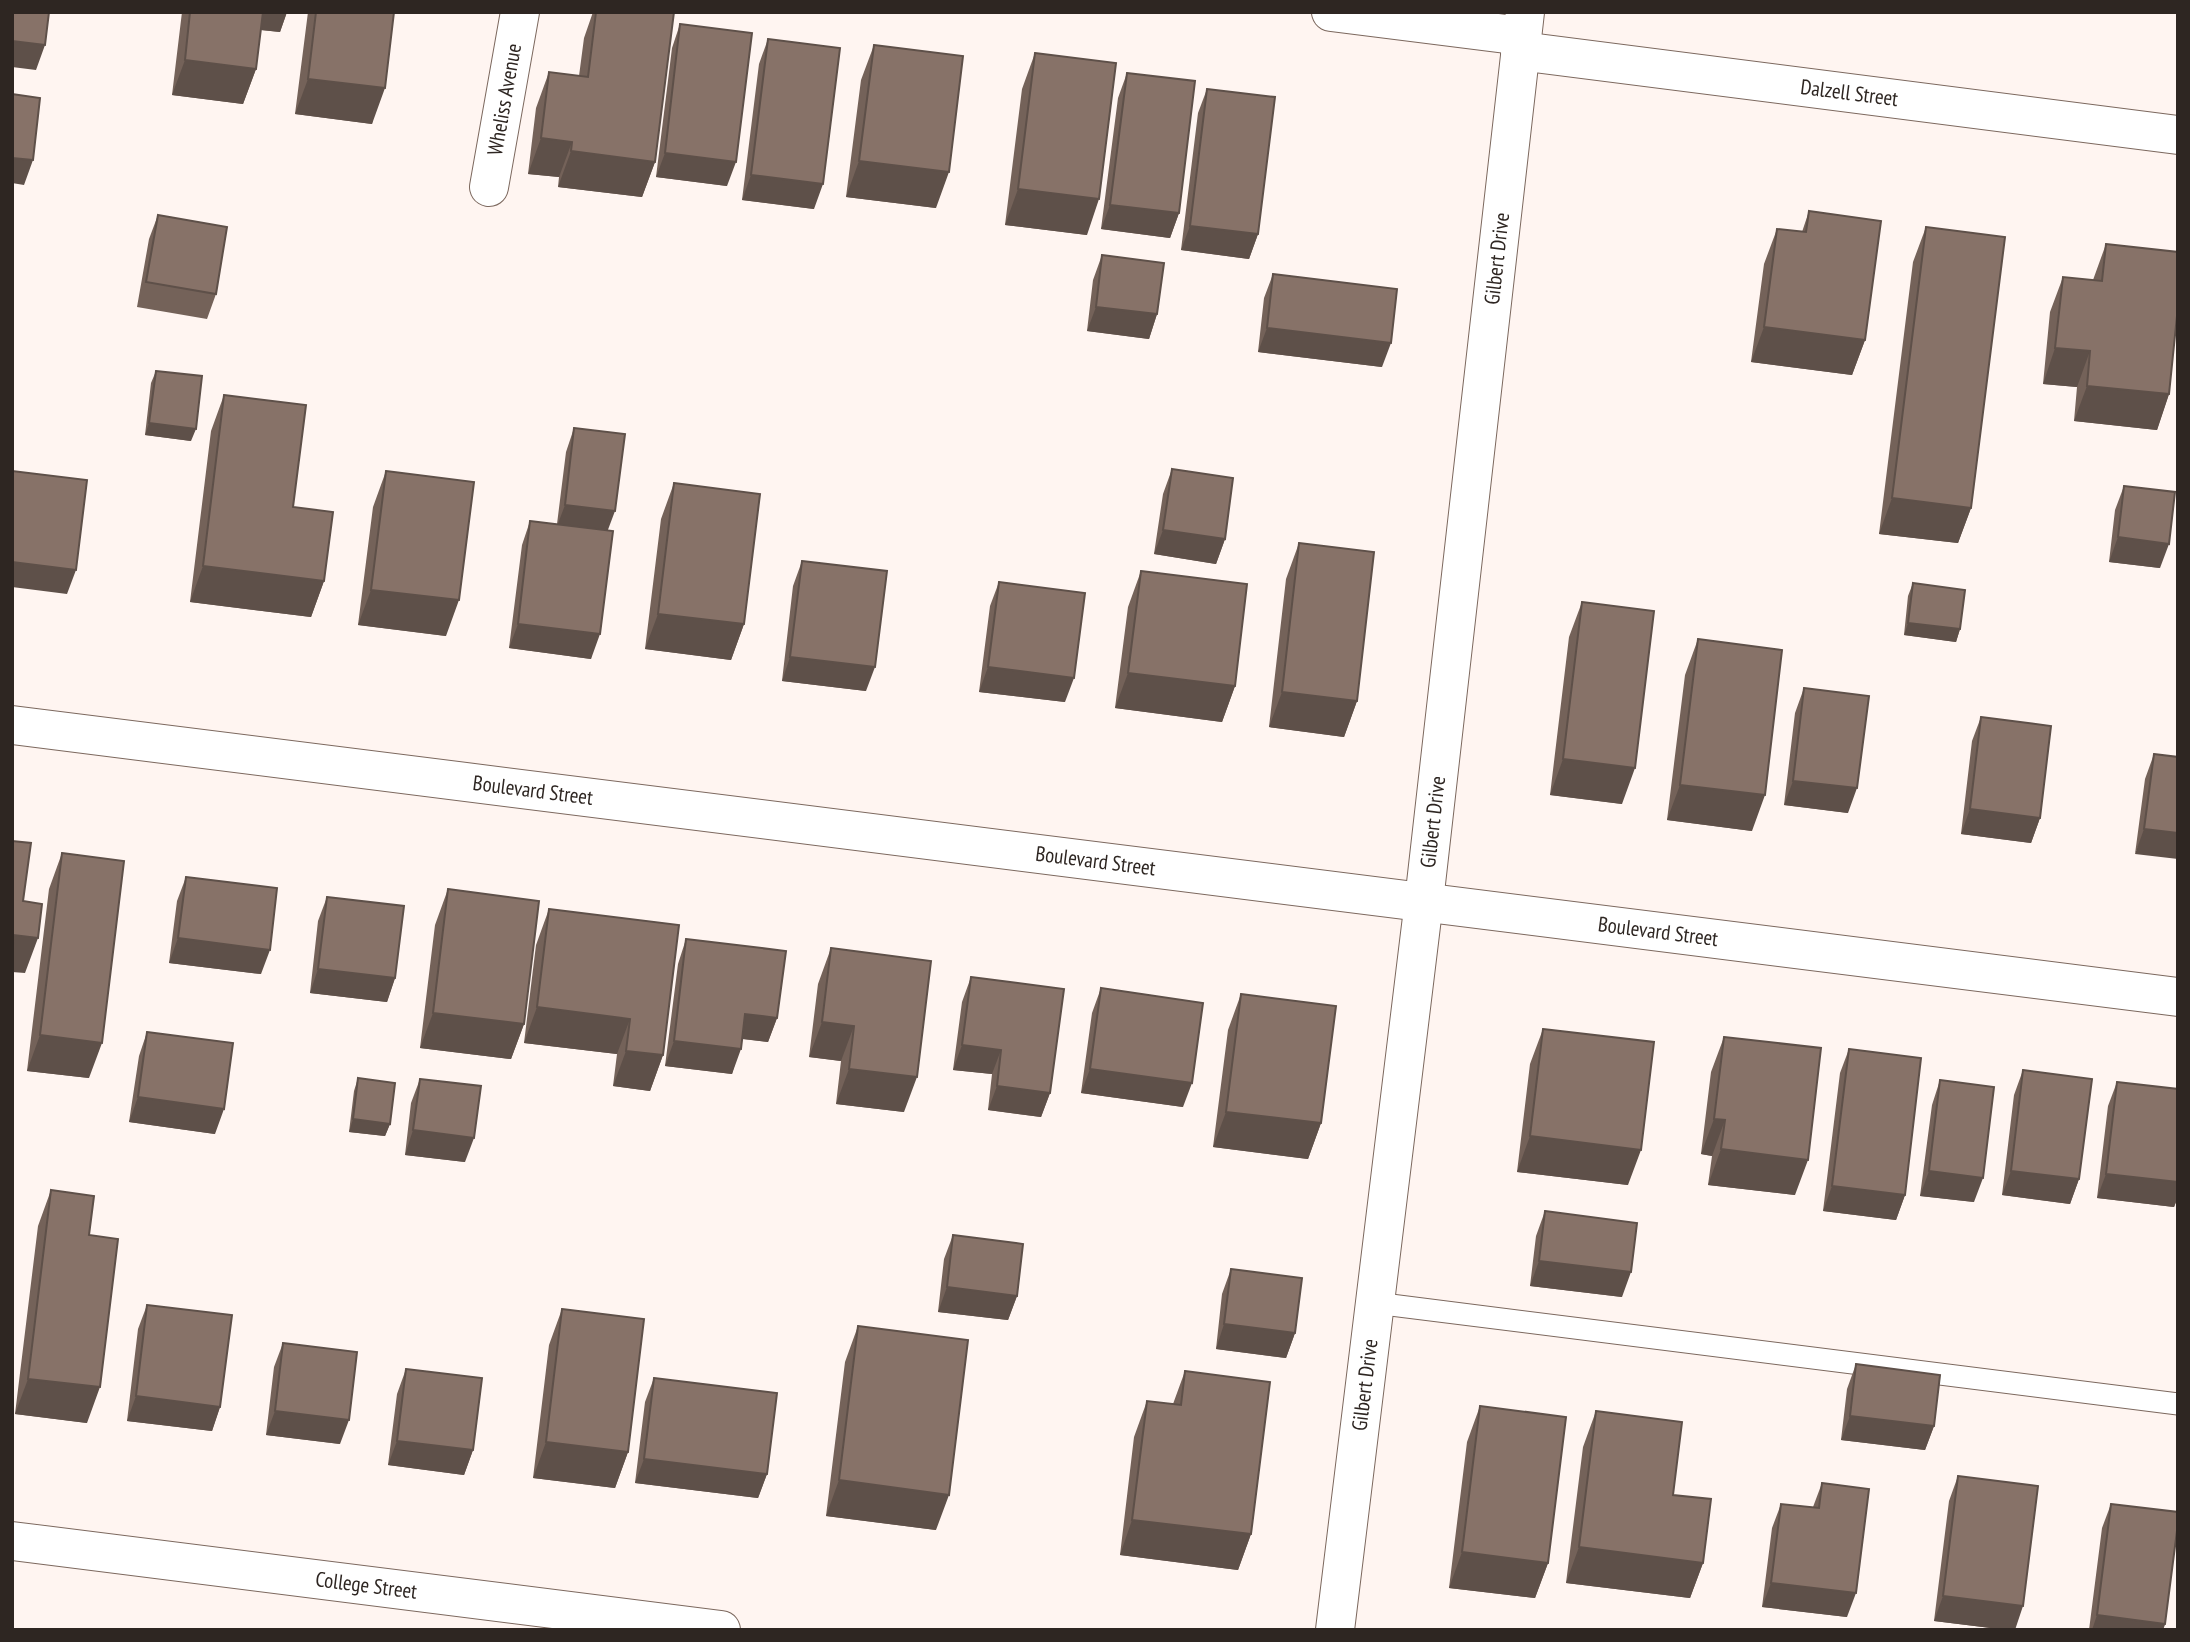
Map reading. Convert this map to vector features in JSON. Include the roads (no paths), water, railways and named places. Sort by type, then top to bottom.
[{"type":"street","name":"Wheliss Avenue","points":[[489,187],[520,12]]},
{"type":"street","name":"Dalzell Street","points":[[1331,12],[1523,33],[2178,135]]},
{"type":"street","name":"Gilbert Drive","points":[[1335,1630],[1423,901],[1523,33]]},
{"type":"street","name":"Boulevard Street","points":[[12,725],[2178,997]]},
{"type":"street","name":"College Street","points":[[12,1541],[720,1630]]},
{"type":"lane","points":[[1375,1303],[2178,1404]]}]
